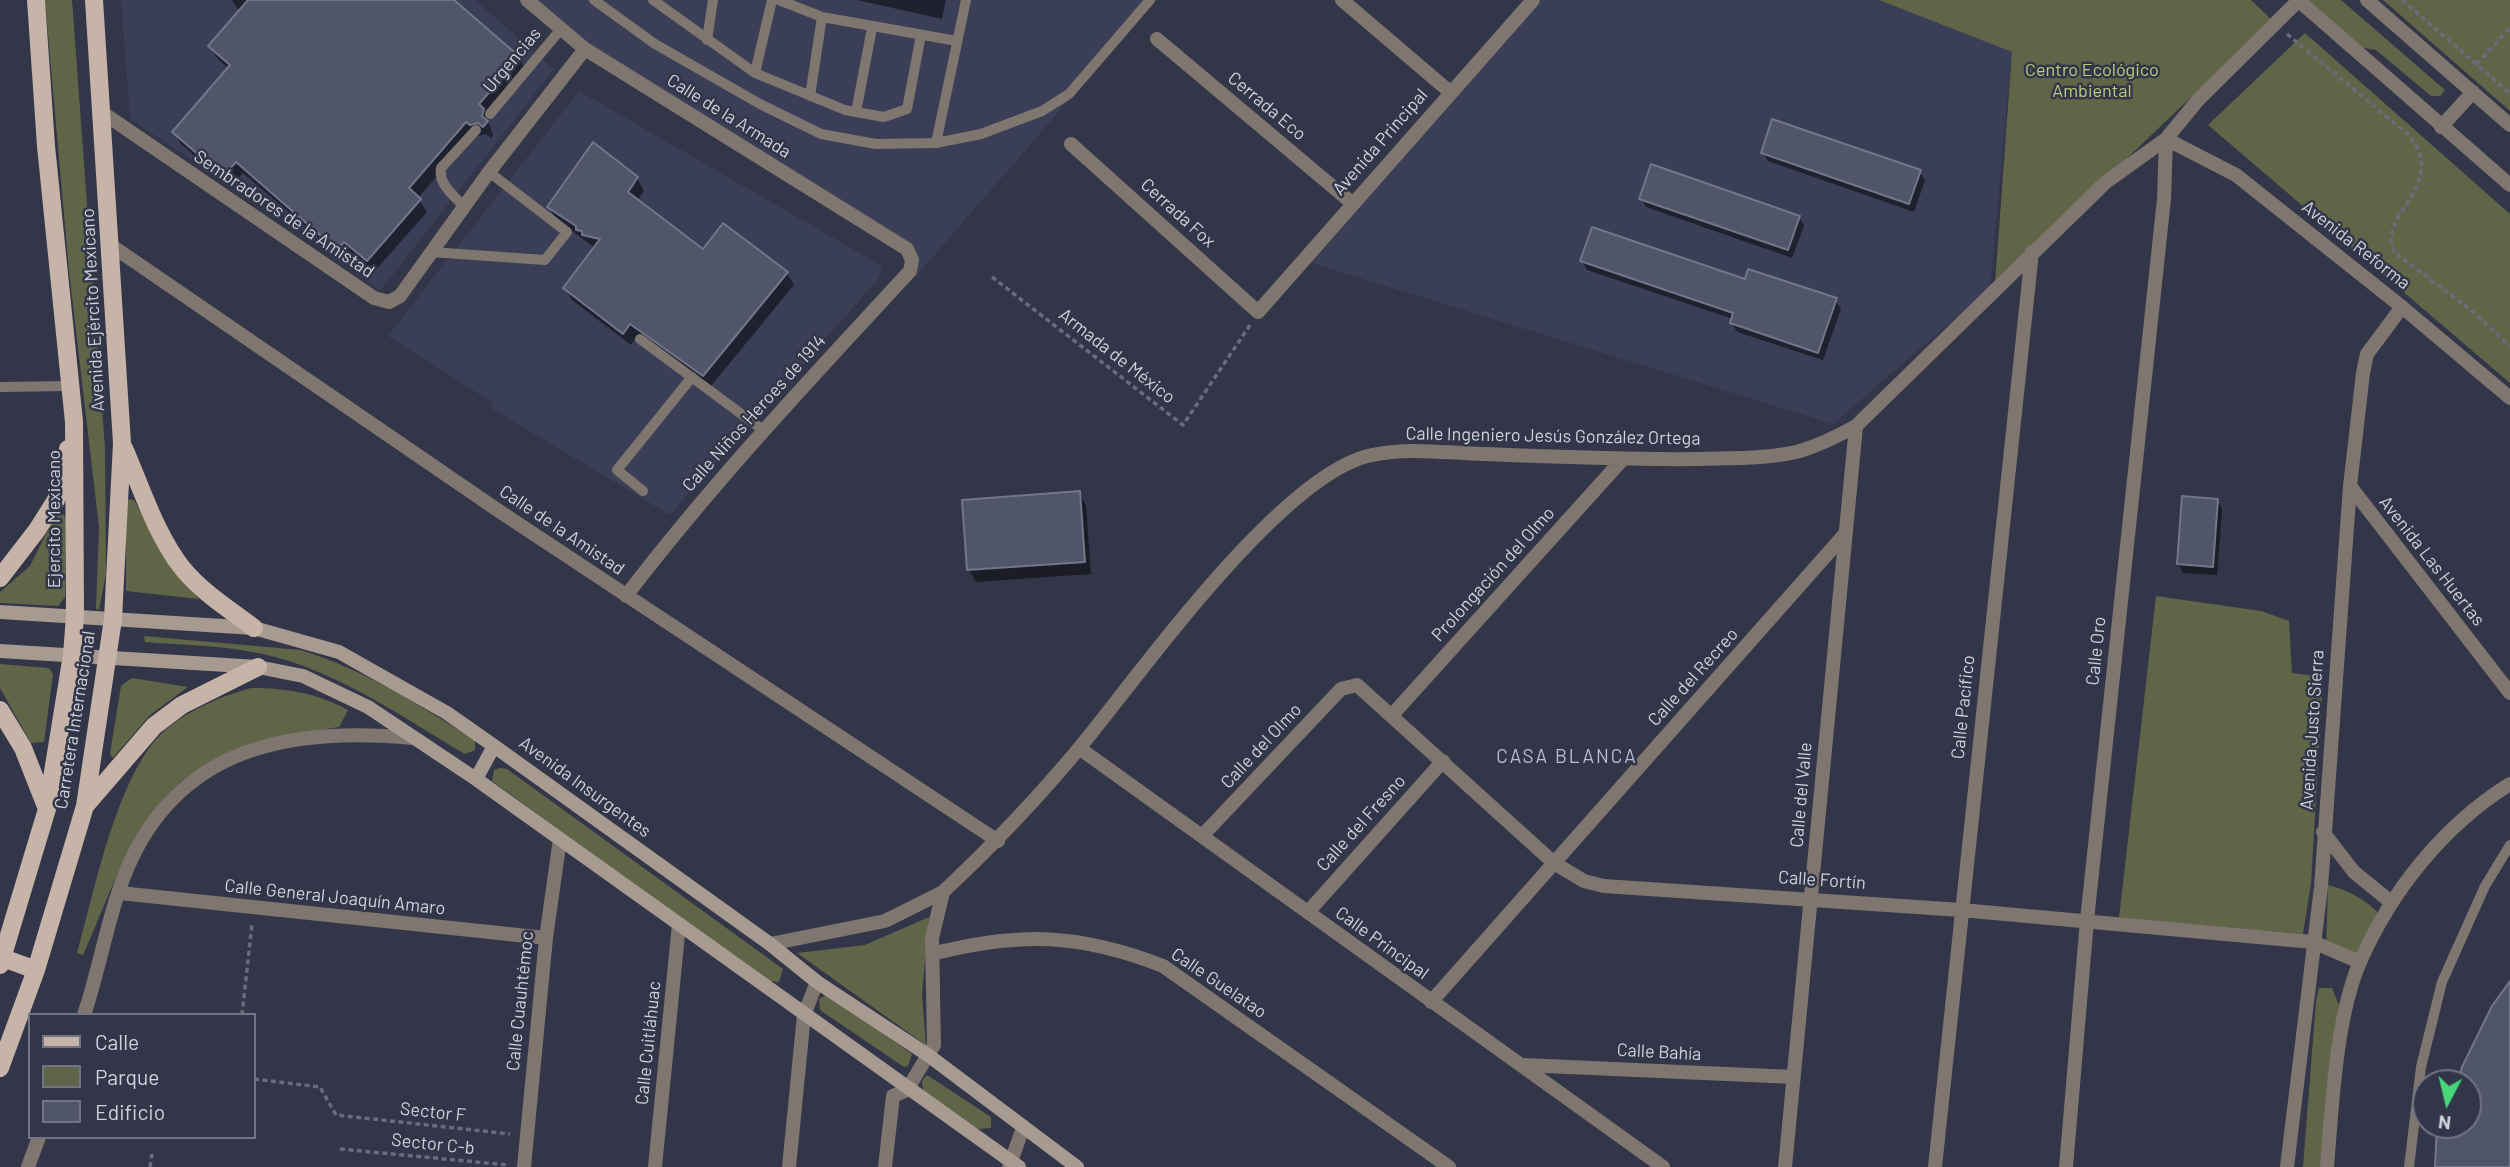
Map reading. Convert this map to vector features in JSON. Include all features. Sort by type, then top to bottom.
[{"type":"main road","name":"Avenida Ejército Mexicano","points":[[36,0],[46,146],[74,422]]},
{"type":"main road","name":"Avenida Ejército Mexicano","points":[[94,0],[122,443],[113,619]]},
{"type":"main road","points":[[0,578],[56,500],[74,422]]},
{"type":"main road","name":"Ejercito Mexicano","points":[[74,422],[75,616]]},
{"type":"main road","points":[[122,443],[170,548],[183,568],[205,592],[254,628]]},
{"type":"main road","name":"Avenida Insurgentes","points":[[0,612],[254,628],[339,652],[390,679],[494,746],[770,944],[817,982],[928,1055],[1077,1167]]},
{"type":"main road","name":"Carretera Internacional","points":[[1,961],[47,809],[72,656],[75,616]]},
{"type":"main road","name":"Carretera Internacional","points":[[0,1068],[36,970],[85,806],[113,619]]},
{"type":"main road","points":[[0,651],[258,667],[303,676],[368,707],[560,839],[1012,1165]]},
{"type":"main road","points":[[85,806],[154,726],[182,705],[258,667]]},
{"type":"main road","points":[[0,710],[23,748],[47,809]]},
{"type":"main road","points":[[475,779],[494,746]]},
{"type":"main road","points":[[1,961],[36,970]]},
{"type":"street","name":"Calle de la Armada","points":[[527,0],[585,49],[907,249],[912,260]]},
{"type":"street","points":[[1342,0],[1450,92]]},
{"type":"street","name":"Avenida Principal","points":[[1258,312],[1533,0]]},
{"type":"street","points":[[2298,0],[2510,185]]},
{"type":"street","name":"Calle Ingeniero Jesús González Ortega","points":[[770,944],[885,920],[943,892],[998,841],[1079,748],[1203,595],[1296,496],[1342,467],[1371,455],[1415,451],[1622,460],[1734,458],[1797,452],[1827,442],[1856,426],[2106,182],[2166,139],[2199,100],[2298,0]]},
{"type":"street","points":[[2367,0],[2510,125]]},
{"type":"street","name":"Cerrada Eco","points":[[1157,39],[1352,203]]},
{"type":"street","name":"Sembradores de la Amistad","points":[[103,113],[373,298],[389,302],[400,296],[489,172],[585,49]]},
{"type":"street","points":[[2441,127],[2473,92]]},
{"type":"street","name":"Avenida Reforma","points":[[2166,139],[2236,175],[2402,307],[2510,398]]},
{"type":"street","name":"Calle Oro","points":[[2066,1167],[2087,920],[2164,199],[2166,139]]},
{"type":"street","name":"Cerrada Fox","points":[[1071,144],[1258,312]]},
{"type":"street","name":"Calle de la Amistad","points":[[109,244],[626,596],[998,841]]},
{"type":"street","name":"Calle Pacífico","points":[[1935,1167],[2032,252]]},
{"type":"street","name":"Calle Niños Heroes de 1914","points":[[626,596],[687,517],[763,430],[910,271],[912,260]]},
{"type":"street","name":"Avenida Justo Sierra","points":[[2287,1167],[2321,887],[2350,486],[2367,354],[2402,307]]},
{"type":"street","name":"Calle del Valle","points":[[1784,1167],[1856,426]]},
{"type":"street","name":"Prolongación del Olmo","points":[[1393,714],[1622,460]]},
{"type":"street","name":"Avenida Las Huertas","points":[[2350,486],[2510,693]]},
{"type":"street","name":"Calle del Recreo","points":[[1431,1002],[1845,534]]},
{"type":"street","name":"Calle Fortín","points":[[1351,685],[1357,685],[1393,714],[1554,863],[1584,881],[1604,886],[1961,910],[2313,942],[2360,962]]},
{"type":"street","name":"Calle del Olmo","points":[[1202,836],[1341,689],[1351,685]]},
{"type":"street","points":[[85,1013],[131,859],[149,826],[177,793],[208,771],[247,751],[323,734],[363,733],[413,738]]},
{"type":"street","name":"Calle Principal","points":[[1079,748],[1663,1167]]},
{"type":"street","name":"Calle del Fresno","points":[[1308,912],[1443,761]]},
{"type":"street","points":[[2327,1167],[2344,1027],[2360,962],[2405,882],[2445,837],[2508,790]]},
{"type":"street","points":[[2323,832],[2354,872],[2392,903]]},
{"type":"street","name":"Calle Cuauhtémoc","points":[[524,1167],[546,938],[560,839]]},
{"type":"street","points":[[885,1167],[893,1096],[907,1090],[934,1045],[932,938],[943,892]]},
{"type":"street","name":"Calle General Joaquín Amaro","points":[[120,893],[546,938]]},
{"type":"street","name":"Calle Cuitláhuac","points":[[655,1167],[679,924]]},
{"type":"street","name":"Calle Guelatao","points":[[932,954],[1012,938],[1072,940],[1119,949],[1163,966],[1449,1167]]},
{"type":"street","points":[[789,1167],[804,1015],[817,982]]},
{"type":"street","name":"Calle Bahía","points":[[1522,1065],[1794,1077]]},
{"type":"street","points":[[1012,1165],[1023,1128]]},
{"type":"street","points":[[28,1167],[38,1139]]},
{"type":"lane","points":[[594,0],[655,44],[760,104],[821,134],[876,144],[936,143],[981,134],[1042,111],[1069,94],[1150,0]]},
{"type":"lane","points":[[653,0],[665,4],[707,40],[755,73],[856,112],[884,117],[907,109],[920,35]]},
{"type":"lane","points":[[707,40],[713,0]]},
{"type":"lane","points":[[755,73],[772,0]]},
{"type":"lane","points":[[779,0],[822,17],[957,41]]},
{"type":"lane","points":[[936,143],[966,0]]},
{"type":"lane","points":[[810,96],[822,17]]},
{"type":"lane","points":[[856,112],[872,28]]},
{"type":"lane","name":"Urgencias","points":[[490,114],[561,29]]},
{"type":"lane","points":[[465,208],[442,182],[440,175],[441,168],[476,130]]},
{"type":"lane","points":[[431,252],[545,260],[567,232],[489,172]]},
{"type":"lane","points":[[639,339],[763,430]]},
{"type":"lane","points":[[643,491],[617,470],[692,377]]},
{"type":"lane","points":[[0,387],[71,386]]},
{"type":"lane","points":[[2409,1167],[2421,1067],[2442,982],[2485,886],[2510,845]]},
{"type":"path","points":[[2402,0],[2510,93]]},
{"type":"path","points":[[2275,24],[2410,135],[2420,149],[2424,165],[2395,227],[2391,246],[2394,252],[2472,311],[2510,346]]},
{"type":"path","points":[[2477,64],[2510,28]]},
{"type":"path","name":"Armada de México","points":[[992,277],[1183,425],[1258,312]]},
{"type":"path","points":[[242,1013],[254,908]]},
{"type":"path","name":"Sector F","points":[[256,1079],[320,1087],[336,1115],[526,1136]]},
{"type":"path","name":"Sector C-b","points":[[340,1149],[524,1167]]},
{"type":"path","points":[[150,1167],[152,1154]]},
{"type":"shaded area","points":[[121,0],[475,0],[554,69],[380,291],[231,170],[222,180],[130,119]]},
{"type":"shaded area","points":[[537,0],[1156,0],[917,275],[918,258],[897,235],[586,42]]},
{"type":"shaded area","points":[[1542,0],[1879,0],[2012,52],[1990,288],[1833,424],[1311,263]]},
{"type":"shaded area","points":[[579,91],[882,266],[879,278],[670,515],[491,408],[493,403],[388,336]]},
{"type":"green space","points":[[45,0],[72,0],[105,449],[106,574],[99,610],[96,609],[99,527],[69,271]]},
{"type":"green space","name":"Centro Ecológico Ambiental","points":[[1879,0],[2251,0],[2272,20],[1995,284],[2012,52]]},
{"type":"green space","points":[[2299,0],[2341,0],[2445,90],[2440,96],[2431,96],[2376,50],[2353,46]]},
{"type":"green space","points":[[2383,0],[2510,0],[2510,111]]},
{"type":"green space","points":[[2305,33],[2510,214],[2510,383],[2208,125]]},
{"type":"green space","points":[[126,499],[134,500],[164,554],[199,599],[126,591]]},
{"type":"green space","points":[[57,512],[64,515],[66,521],[65,597],[58,606],[0,603],[0,592],[30,566]]},
{"type":"green space","points":[[2156,596],[2261,611],[2289,621],[2292,673],[2323,677],[2311,883],[2303,934],[2119,918]]},
{"type":"green space","points":[[144,636],[300,650],[324,658],[390,689],[433,714],[475,740],[475,750],[465,754],[333,678],[276,657],[209,646],[145,642]]},
{"type":"green space","points":[[0,664],[49,668],[53,674],[44,742],[31,743],[0,688]]},
{"type":"green space","points":[[132,678],[188,687],[150,715],[113,758],[110,754],[121,686]]},
{"type":"green space","points":[[251,688],[301,693],[325,699],[348,710],[339,727],[275,740],[230,754],[191,774],[175,787],[159,804],[132,845],[83,955],[77,953],[122,799],[151,746],[169,727],[198,708]]},
{"type":"green space","points":[[507,769],[783,969],[779,982],[768,981],[492,781],[494,770]]},
{"type":"green space","points":[[2328,885],[2362,899],[2376,910],[2386,924],[2367,955],[2326,950]]},
{"type":"green space","points":[[929,917],[922,994],[926,1045],[797,953],[865,945]]},
{"type":"green space","points":[[2319,988],[2332,988],[2339,1005],[2324,1167],[2303,1167],[2316,1001]]},
{"type":"green space","points":[[828,994],[912,1054],[908,1066],[904,1067],[820,1010],[819,999]]},
{"type":"green space","points":[[927,1075],[991,1117],[991,1128],[978,1129],[923,1091],[922,1081]]},
{"type":"building","points":[[248,0],[454,0],[520,57],[479,104],[484,109],[482,116],[488,121],[483,127],[478,123],[470,125],[466,122],[409,188],[421,199],[367,261],[344,242],[337,250],[236,162],[223,176],[172,132],[230,65],[208,46]]},
{"type":"building","points":[[1772,119],[1921,170],[1909,204],[1761,153]]},
{"type":"building","points":[[593,142],[638,177],[628,192],[703,249],[723,223],[788,272],[703,376],[630,324],[623,334],[563,288],[600,239],[582,235],[582,231],[576,230],[576,226],[547,207]]},
{"type":"building","points":[[1651,164],[1800,216],[1788,250],[1639,199]]},
{"type":"building","points":[[1592,227],[1745,279],[1748,269],[1837,298],[1818,353],[1730,323],[1733,313],[1580,261]]},
{"type":"building","points":[[1080,491],[1085,562],[967,570],[962,500]]},
{"type":"building","points":[[2182,496],[2218,499],[2213,567],[2177,564]]},
{"type":"building","points":[[2510,981],[2510,1167],[2435,1167],[2436,1139],[2482,1139],[2482,1069],[2462,1069],[2492,1006]]},
{"type":"district","name":"CASA BLANCA","points":[[1567,757]]}]
